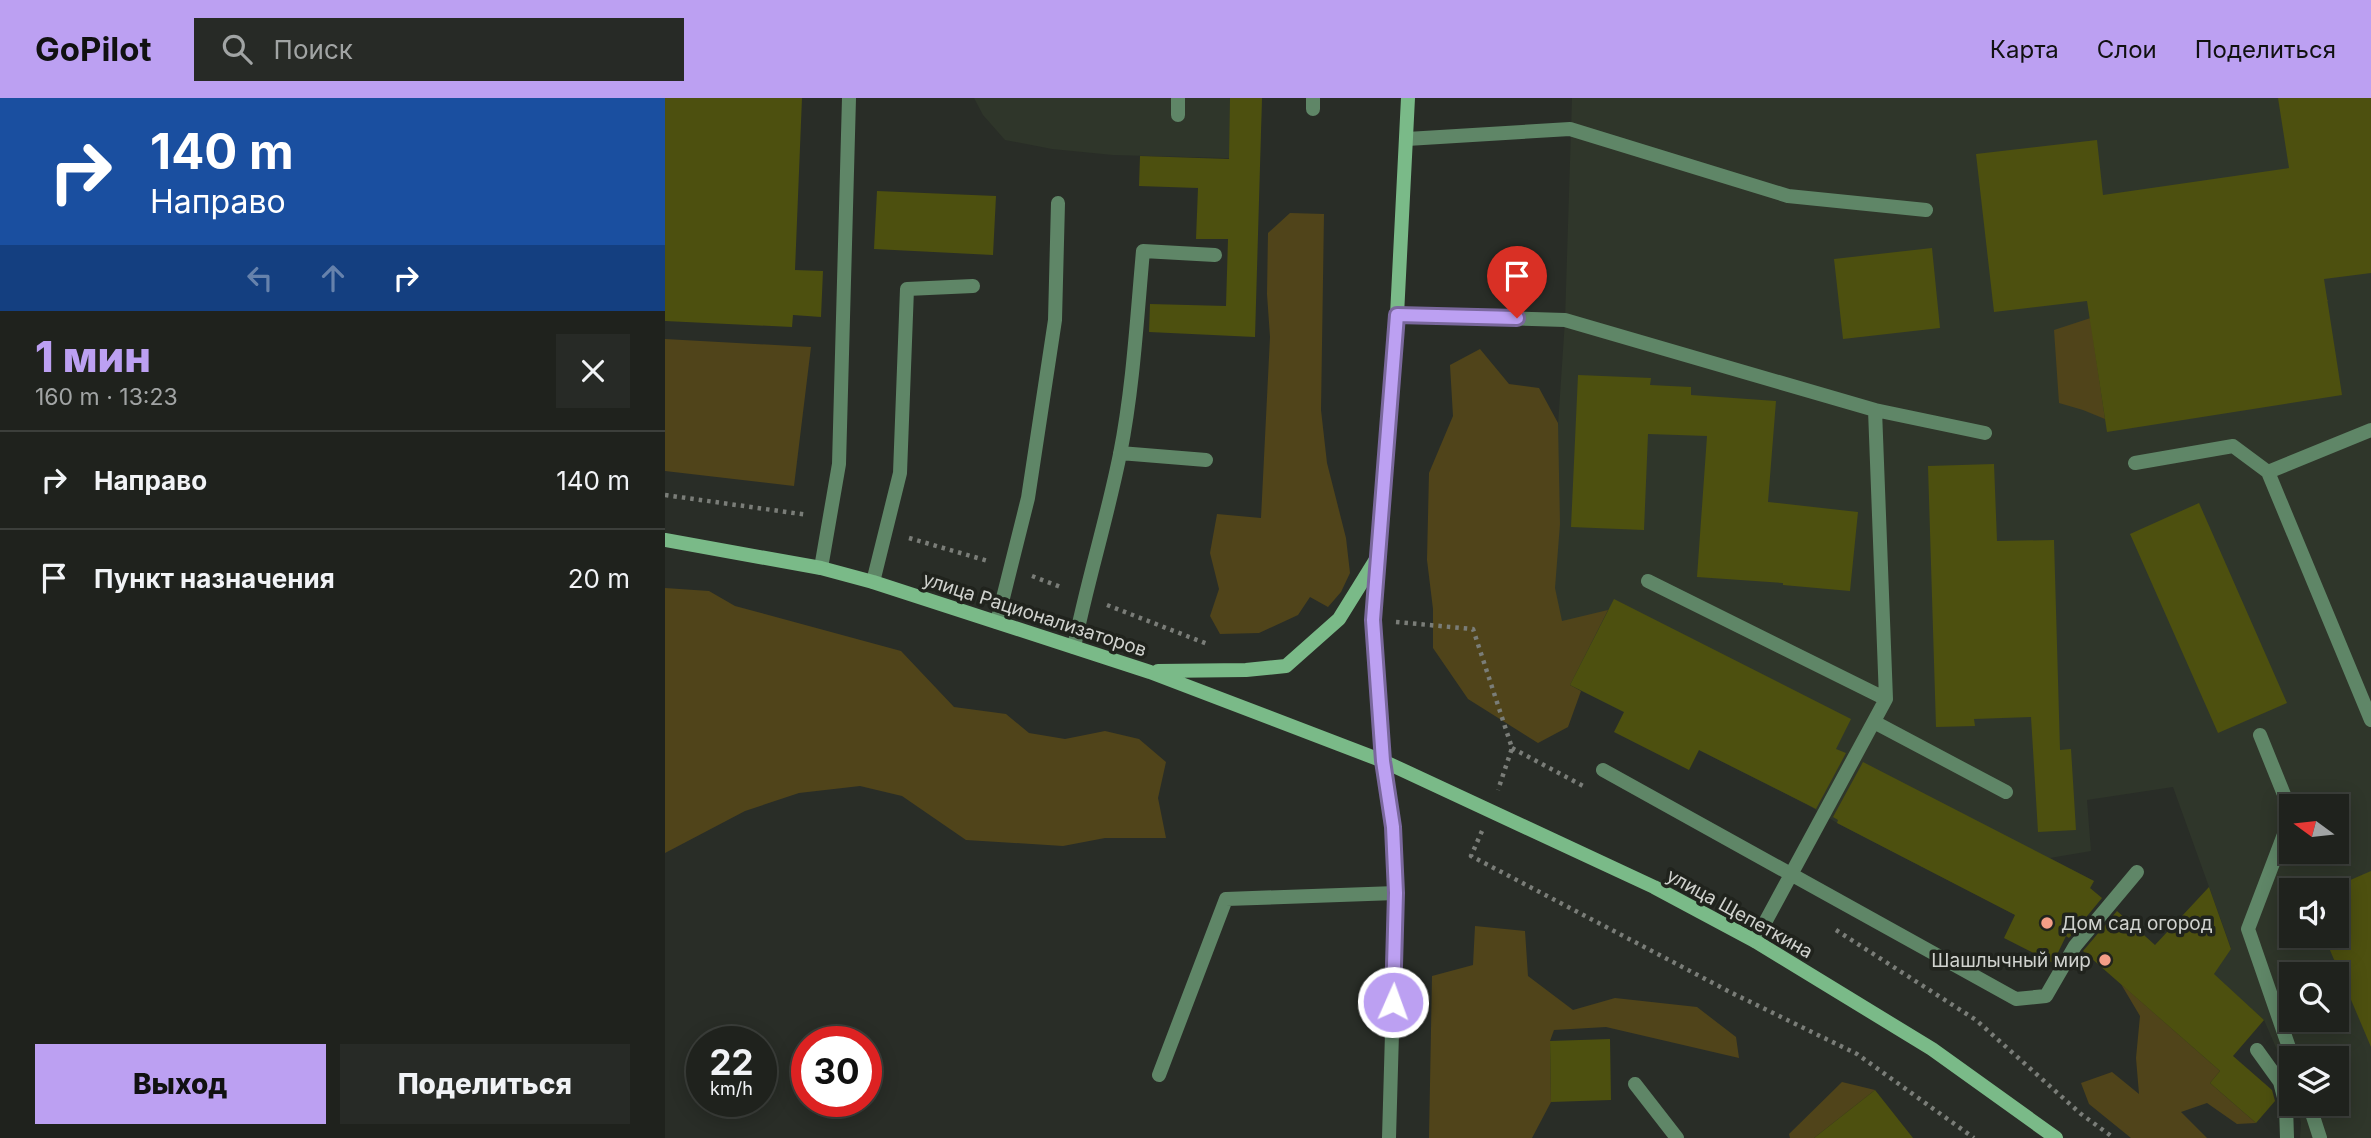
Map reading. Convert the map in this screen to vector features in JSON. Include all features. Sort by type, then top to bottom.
[{"type":"main road","points":[[1383,761],[1373,620],[1397,315],[1408,98]]},
{"type":"main road","name":"улица Рационализаторов","points":[[665,540],[821,568],[873,582],[1150,671],[1383,761]]},
{"type":"main road","points":[[1150,671],[1247,670],[1286,666],[1339,619],[1377,557]]},
{"type":"main road","name":"улица Щепеткина","points":[[1383,761],[1654,887],[1755,941],[1932,1049],[2047,1136]]},
{"type":"street","points":[[821,568],[839,464],[849,98]]},
{"type":"street","points":[[1178,98],[1178,115]]},
{"type":"street","points":[[1407,139],[1570,129],[1788,196],[1926,210]]},
{"type":"street","points":[[997,622],[1028,498],[1053,333],[1058,203]]},
{"type":"street","points":[[1074,647],[1120,453],[1143,251],[1215,256]]},
{"type":"street","points":[[873,582],[900,473],[907,289],[973,286]]},
{"type":"street","points":[[1397,315],[1565,320],[1875,410],[1985,433]]},
{"type":"street","points":[[1755,941],[1887,699],[1875,410]]},
{"type":"street","points":[[2268,472],[2371,430]]},
{"type":"street","points":[[2135,463],[2233,446],[2268,472],[2371,720]]},
{"type":"street","points":[[1120,453],[1206,460]]},
{"type":"street","points":[[1648,581],[1887,699]]},
{"type":"street","points":[[1874,722],[2006,792]]},
{"type":"street","points":[[2260,735],[2283,794]]},
{"type":"street","points":[[1383,761],[1393,827],[1396,893],[1389,1138]]},
{"type":"street","points":[[1603,770],[2016,999],[2046,996],[2075,946],[2137,872]]},
{"type":"street","points":[[2279,846],[2248,929],[2288,1046]]},
{"type":"street","points":[[1159,1075],[1226,899],[1396,893]]},
{"type":"street","points":[[2257,1050],[2280,1082],[2286,1105],[2287,1138]]},
{"type":"street","points":[[1635,1084],[1677,1138]]},
{"type":"street","points":[[2313,1116],[2320,1138]]},
{"type":"path","points":[[1512,748],[1585,788]]},
{"type":"path","points":[[1826,923],[1976,1020],[2081,1114],[2114,1138]]},
{"type":"shaded area","points":[[974,98],[1262,98],[1260,159],[1113,155],[1052,149],[1005,140],[983,115]]},
{"type":"shaded area","points":[[1572,98],[2371,98],[2371,1138],[2300,1138],[2300,1116],[2349,1116],[2349,1046],[2279,1046],[2279,1054],[2264,1020],[2213,975],[2231,948],[2173,787],[2087,800],[2091,851],[2050,858],[2094,881],[2064,940],[1837,823],[1808,805],[1570,685],[1542,665],[1565,320]]},
{"type":"shaded area","points":[[1290,213],[1324,214],[1321,410],[1327,463],[1346,538],[1350,573],[1341,592],[1328,607],[1310,597],[1298,615],[1259,633],[1220,634],[1210,616],[1219,589],[1210,553],[1217,514],[1261,518],[1270,337],[1267,294],[1268,233]]},
{"type":"shaded area","points":[[2316,281],[2328,301],[2093,337],[2105,419],[2059,403],[2054,330],[2121,308]]},
{"type":"shaded area","points":[[665,339],[811,347],[794,486],[665,471]]},
{"type":"shaded area","points":[[1480,349],[1509,384],[1539,388],[1558,423],[1560,524],[1555,588],[1562,621],[1608,610],[1570,685],[1581,691],[1568,727],[1538,743],[1468,699],[1433,648],[1433,609],[1427,560],[1429,473],[1453,416],[1450,365]]},
{"type":"shaded area","points":[[665,588],[709,591],[735,606],[901,651],[954,707],[1006,714],[1029,733],[1065,739],[1105,731],[1139,739],[1166,762],[1158,798],[1166,838],[1105,838],[1063,846],[966,840],[902,796],[860,786],[799,793],[745,811],[665,853]]},
{"type":"shaded area","points":[[1475,926],[1525,931],[1528,976],[1573,1010],[1615,998],[1697,1007],[1736,1037],[1739,1058],[1606,1027],[1554,1030],[1550,1041],[1551,1102],[1532,1138],[1429,1138],[1432,976],[1473,965]]},
{"type":"shaded area","points":[[2121,984],[2220,1071],[2210,1083],[2256,1123],[2237,1124],[2207,1103],[2181,1112],[2207,1138],[2131,1138],[2089,1104],[2081,1083],[2112,1072],[2139,1094],[2136,1058],[2140,1016]]},
{"type":"shaded area","points":[[1842,1082],[1875,1090],[1814,1138],[1790,1138],[1789,1134]]},
{"type":"building","points":[[665,98],[802,98],[795,270],[823,271],[821,317],[793,315],[792,327],[665,321]]},
{"type":"building","points":[[1230,98],[1262,98],[1255,337],[1149,332],[1150,304],[1226,306],[1228,239],[1196,239],[1198,188],[1139,186],[1140,156],[1229,159]]},
{"type":"building","points":[[2278,98],[2371,98],[2371,273],[2324,279],[2342,395],[2107,432],[2087,301],[1994,312],[1976,154],[2097,140],[2103,195],[2289,168]]},
{"type":"building","points":[[877,191],[996,196],[993,255],[874,249]]},
{"type":"building","points":[[1932,248],[1940,328],[1843,339],[1834,259]]},
{"type":"building","points":[[1578,375],[1651,378],[1650,385],[1691,387],[1691,395],[1776,401],[1768,502],[1858,512],[1850,591],[1697,577],[1707,436],[1648,434],[1644,530],[1571,527]]},
{"type":"building","points":[[1994,464],[1997,541],[2054,540],[2060,750],[2071,749],[2076,830],[2038,832],[2031,717],[1974,719],[1975,726],[1936,727],[1928,466]]},
{"type":"building","points":[[2199,503],[2287,703],[2218,733],[2130,534]]},
{"type":"building","points":[[1614,599],[1851,719],[1836,749],[1846,753],[1816,809],[1699,750],[1689,770],[1614,732],[1624,712],[1570,685]]},
{"type":"building","points":[[1863,762],[2094,881],[2090,888],[2102,898],[2069,938],[2066,936],[2053,963],[2004,938],[2015,915],[1837,823],[1838,820],[1833,817]]},
{"type":"building","points":[[2371,871],[2371,1047],[2349,995],[2349,962],[2335,962],[2329,948],[2349,948],[2349,881]]},
{"type":"building","points":[[2209,887],[2231,949],[2214,974],[2264,1020],[2233,1056],[2272,1090],[2275,1101],[2256,1123],[2210,1083],[2220,1071],[2083,951],[2117,911],[2155,945]]},
{"type":"building","points":[[1610,1039],[1611,1100],[1551,1102],[1550,1041]]},
{"type":"building","points":[[1875,1090],[1913,1138],[1814,1138]]},
{"type":"place","name":"Дом сад огород","points":[[2047,923]]},
{"type":"place","name":"Шашлычный мир","points":[[2105,960]]},
{"type":"route","points":[[1393,1002],[1396,893],[1393,827],[1383,761],[1373,620],[1397,315],[1517,318]]}]
